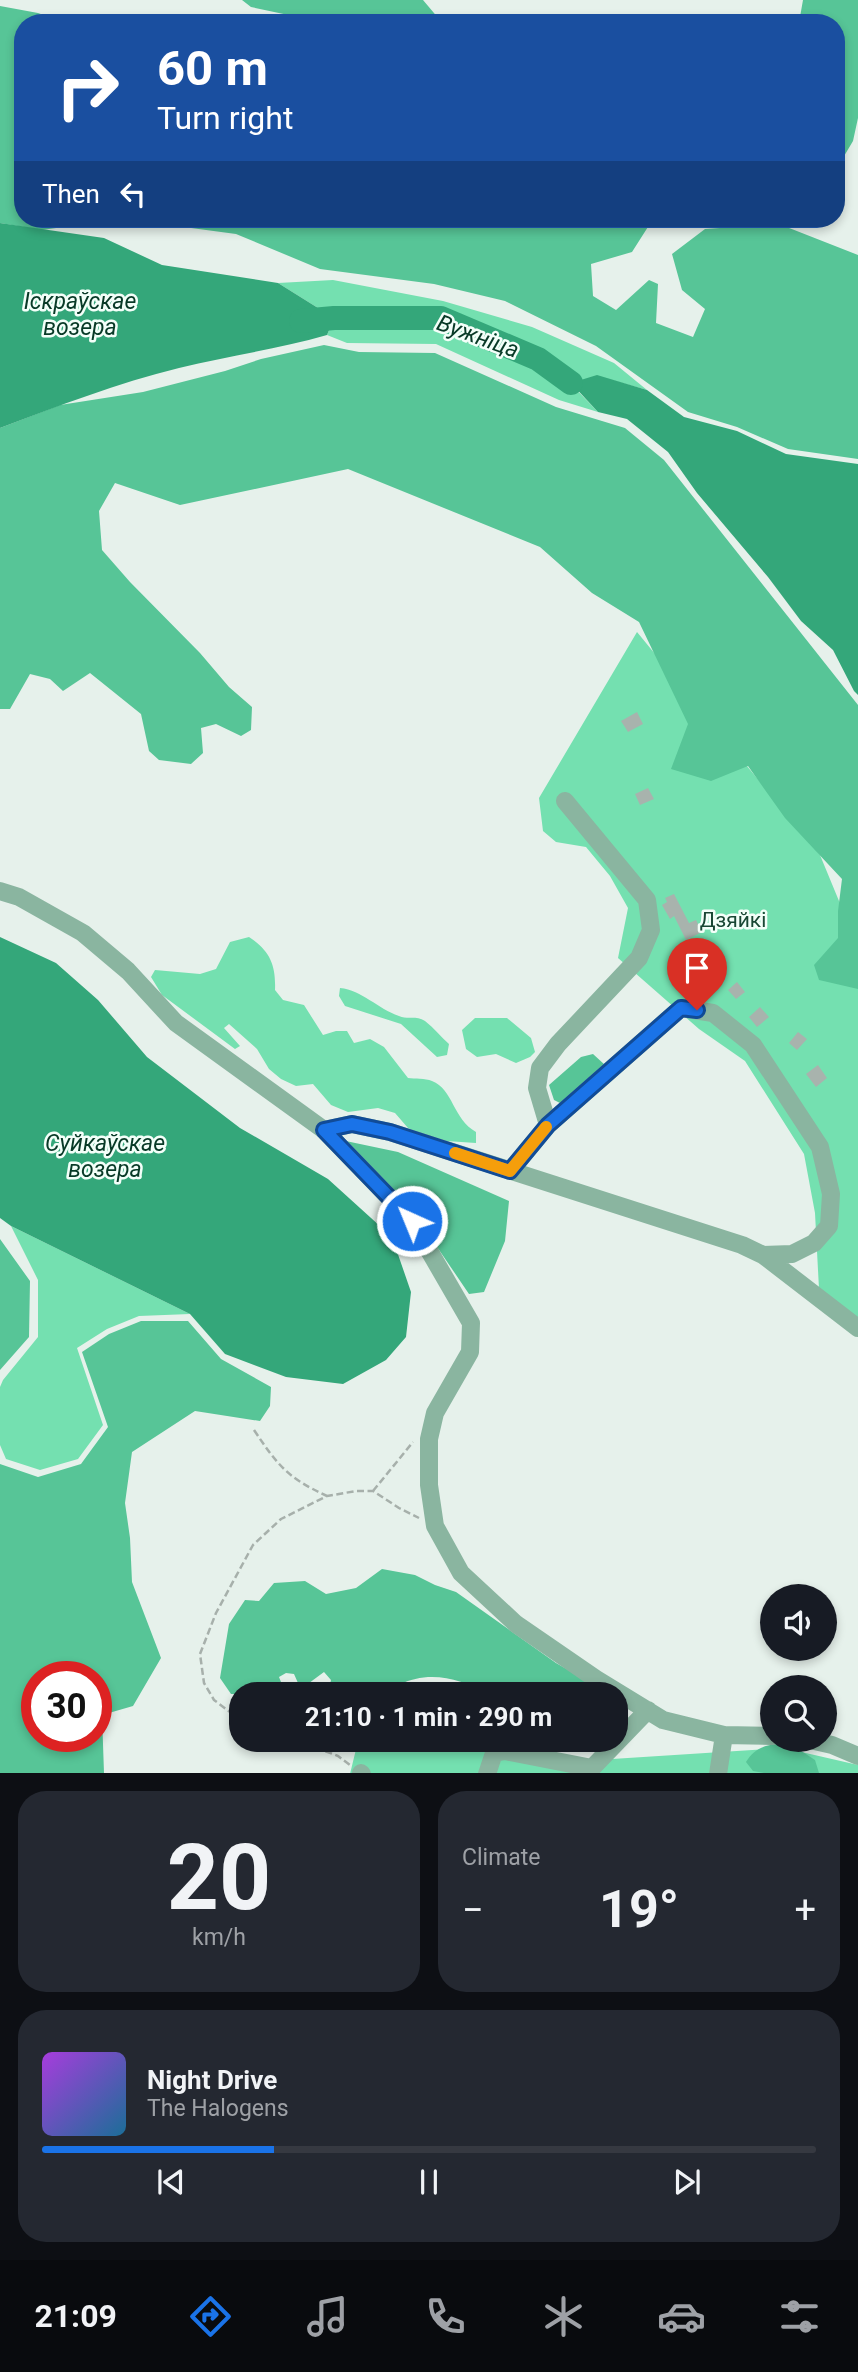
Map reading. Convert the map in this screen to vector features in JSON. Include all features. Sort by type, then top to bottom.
[{"type":"street","points":[[548,1125],[537,1088],[540,1068],[558,1044],[639,958],[651,930],[647,900],[565,801]]},
{"type":"street","points":[[0,891],[19,897],[83,933],[128,971],[176,1023],[324,1130],[412,1221],[471,1323],[470,1352],[435,1413],[429,1438],[429,1485],[435,1526],[461,1573],[516,1624],[663,1720],[724,1735],[760,1736]]},
{"type":"street","points":[[510,1171],[548,1125],[681,1008],[713,1013],[753,1045],[787,1096],[820,1147],[831,1194],[829,1226],[814,1243],[792,1254],[763,1255]]},
{"type":"street","points":[[324,1130],[352,1124],[390,1132],[742,1245],[763,1255],[858,1328]]},
{"type":"street","points":[[486,1773],[494,1754],[505,1751],[590,1771],[648,1710]]},
{"type":"street","points":[[718,1773],[724,1735]]},
{"type":"street","points":[[837,1747],[858,1756]]},
{"type":"path","points":[[254,1430],[277,1465],[301,1484],[327,1496]]},
{"type":"path","points":[[373,1491],[419,1434]]},
{"type":"path","points":[[229,1711],[214,1700],[204,1683],[200,1654],[216,1613],[253,1545],[281,1519],[327,1496],[373,1491],[435,1526]]},
{"type":"path","points":[[328,1752],[362,1773]]},
{"type":"green space","points":[[333,280],[443,301],[532,327],[614,363],[647,390],[597,376],[571,384],[598,412],[559,400],[436,344],[347,343],[327,335],[334,318],[278,283]]},
{"type":"green space","name":"Дзяйкі","points":[[637,632],[820,855],[858,947],[858,1320],[819,1289],[815,1213],[804,1154],[745,1061],[699,1029],[618,958],[628,908],[610,876],[586,847],[556,842],[543,831],[539,798]]},
{"type":"green space","points":[[249,937],[267,953],[273,966],[275,990],[283,1000],[304,1005],[323,1035],[347,1031],[354,1043],[370,1039],[384,1047],[408,1078],[429,1080],[439,1085],[462,1120],[476,1132],[476,1143],[431,1140],[408,1128],[395,1113],[378,1108],[348,1112],[331,1105],[313,1084],[296,1086],[281,1079],[269,1069],[257,1049],[229,1024],[224,1028],[240,1046],[235,1049],[162,995],[151,977],[155,970],[200,974],[216,969],[230,942]]},
{"type":"green space","points":[[340,988],[356,992],[399,1016],[425,1021],[449,1044],[447,1055],[437,1057],[401,1024],[345,1006],[339,996]]},
{"type":"green space","points":[[475,1018],[507,1018],[531,1038],[535,1052],[516,1063],[496,1054],[477,1057],[466,1049],[462,1030]]},
{"type":"green space","points":[[11,1226],[190,1314],[139,1316],[107,1329],[77,1348],[103,1425],[78,1459],[40,1470],[6,1459],[0,1445],[0,1387],[38,1337],[38,1280]]},
{"type":"green space","points":[[760,1750],[760,1752],[801,1752],[858,1765],[858,1773],[350,1773],[355,1752],[551,1752],[581,1761]]},
{"type":"shaded area","points":[[242,0],[423,0],[435,14],[284,14],[251,7]]},
{"type":"shaded area","points":[[803,0],[858,0],[858,118],[853,141],[845,154],[845,14],[801,14]]},
{"type":"shaded area","points":[[0,6],[41,14],[14,14],[14,225],[0,223]]},
{"type":"shaded area","points":[[191,228],[647,228],[632,252],[591,264],[593,296],[616,310],[649,280],[658,284],[656,323],[693,337],[705,309],[682,290],[672,254],[705,229],[789,228],[858,255],[858,459],[788,449],[737,427],[688,412],[596,346],[505,301],[434,284],[320,269],[236,234]]},
{"type":"shaded area","points":[[324,345],[359,352],[435,353],[556,407],[625,428],[664,460],[858,705],[858,989],[819,980],[814,965],[838,938],[842,879],[785,818],[748,766],[711,781],[671,769],[688,724],[639,622],[592,593],[540,547],[348,469],[180,505],[115,483],[99,511],[102,550],[229,687],[252,707],[251,730],[241,736],[216,724],[201,728],[203,753],[191,764],[159,760],[149,751],[141,714],[90,673],[63,691],[50,679],[30,674],[10,709],[0,709],[0,428],[60,405],[143,392],[261,359]]},
{"type":"shaded area","points":[[593,1054],[605,1065],[562,1104],[554,1100],[549,1085],[581,1057]]},
{"type":"shaded area","points":[[341,1140],[398,1152],[509,1201],[505,1241],[484,1292],[469,1294],[416,1216]]},
{"type":"shaded area","points":[[0,1239],[30,1281],[29,1337],[0,1370]]},
{"type":"shaded area","points":[[141,1321],[188,1321],[221,1359],[271,1387],[270,1406],[260,1421],[195,1411],[132,1452],[125,1503],[132,1582],[161,1658],[133,1706],[112,1712],[112,1661],[21,1661],[21,1752],[103,1752],[104,1773],[0,1773],[0,1464],[38,1477],[81,1464],[108,1427],[82,1352],[109,1334]]},
{"type":"shaded area","points":[[382,1569],[415,1575],[456,1592],[556,1663],[588,1682],[460,1682],[433,1677],[406,1682],[331,1682],[324,1672],[310,1682],[298,1682],[294,1674],[286,1673],[279,1677],[281,1682],[229,1682],[229,1691],[220,1678],[229,1624],[245,1600],[259,1601],[274,1583],[305,1581],[326,1594],[356,1588]]},
{"type":"shaded area","points":[[759,1749],[760,1752],[803,1752],[815,1760],[819,1773],[753,1771],[746,1762]]},
{"type":"water","name":"Іскраўскае возера","points":[[0,223],[14,225],[14,228],[35,228],[104,238],[162,265],[278,283],[334,318],[327,335],[156,374],[88,395],[0,428]]},
{"type":"water","points":[[597,375],[647,390],[684,417],[737,431],[786,454],[858,464],[858,695],[833,650],[801,621],[768,577],[697,493],[668,452],[627,419],[598,412],[571,383]]},
{"type":"water","name":"Суйкаўскае возера","points":[[0,937],[56,963],[98,1000],[147,1057],[240,1128],[328,1179],[392,1237],[411,1292],[406,1337],[386,1360],[343,1384],[286,1377],[225,1354],[190,1314],[11,1226],[0,1218]]},
{"type":"building","points":[[637,712],[643,724],[628,732],[621,721]]},
{"type":"building","points":[[648,788],[654,799],[640,805],[635,794]]},
{"type":"building","points":[[674,894],[689,923],[696,920],[702,932],[686,940],[674,916],[670,919],[662,905],[667,902],[665,898]]},
{"type":"building","points":[[737,982],[745,992],[736,999],[728,990]]},
{"type":"building","points":[[760,1007],[769,1017],[757,1027],[749,1017]]},
{"type":"building","points":[[798,1032],[807,1039],[797,1050],[789,1043]]},
{"type":"building","points":[[818,1065],[827,1078],[816,1087],[806,1074]]},
{"type":"waterway","name":"Вужніца","points":[[301,321],[334,318],[441,318],[538,359],[571,383]]},
{"type":"slow traffic","points":[[455,1153],[510,1171],[546,1127]]},
{"type":"route","points":[[412,1221],[324,1130],[352,1124],[390,1132],[510,1171],[548,1125],[681,1008],[697,1010]]}]
